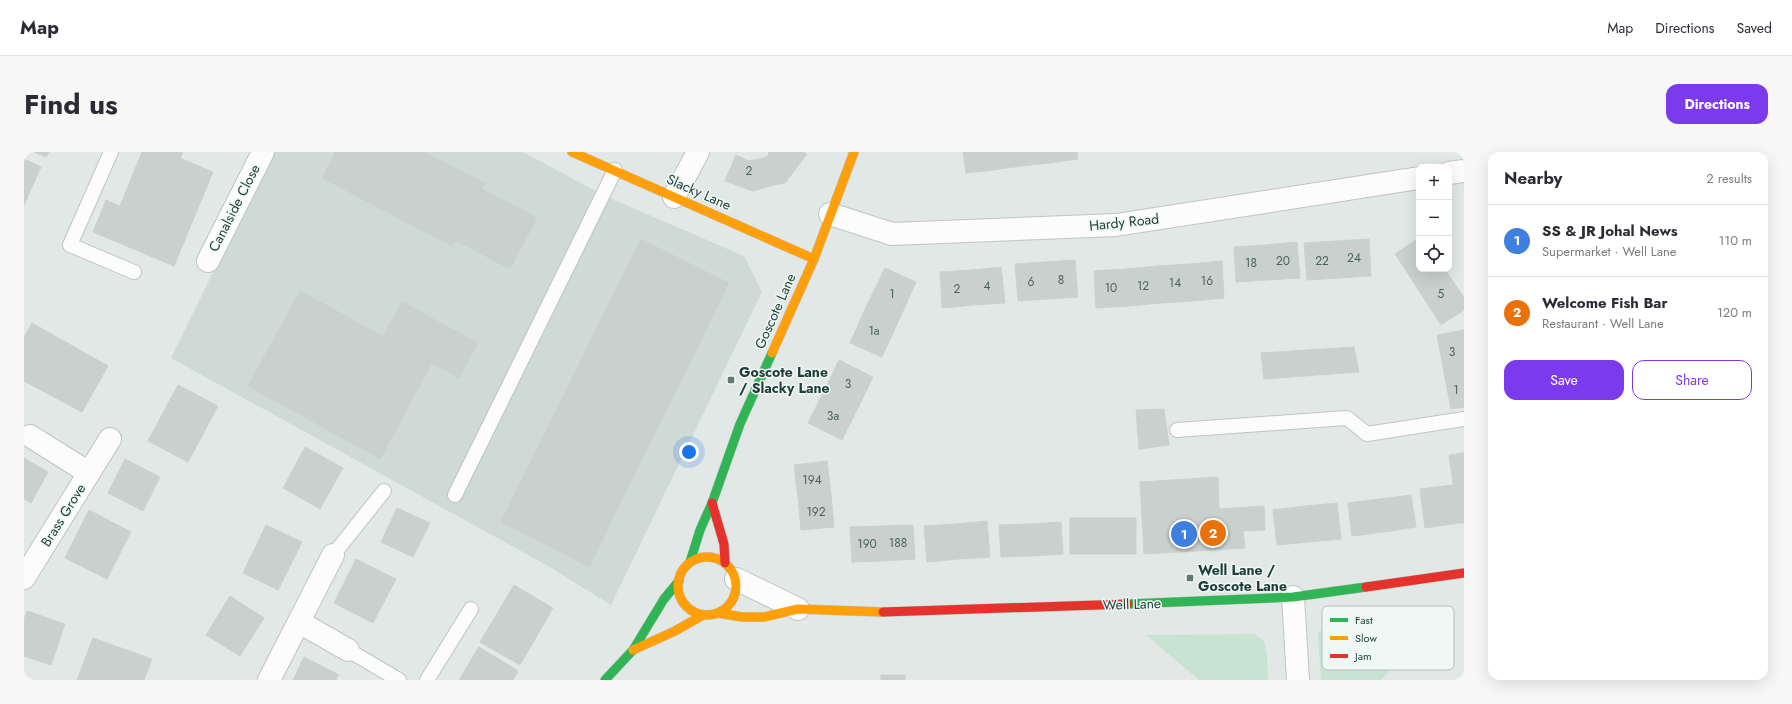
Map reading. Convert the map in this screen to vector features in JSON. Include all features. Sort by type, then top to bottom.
[{"type":"street","name":"Slacky Lane","points":[[572,152],[814,259]]},
{"type":"street","points":[[674,197],[698,152]]},
{"type":"street","name":"Goscote Lane","points":[[690,562],[700,530],[712,503],[740,424],[814,259],[854,152]]},
{"type":"street","name":"Canalside Close","points":[[208,261],[259,153]]},
{"type":"street","points":[[1452,173],[1464,171]]},
{"type":"street","name":"Hardy Road","points":[[830,214],[892,234],[1116,225],[1416,178]]},
{"type":"street","name":"Brass Grove","points":[[27,434],[89,473]]},
{"type":"street","name":"Brass Grove","points":[[24,578],[110,439]]},
{"type":"street","points":[[633,650],[675,631],[703,615],[718,613],[727,608],[733,599],[736,590],[712,503]]},
{"type":"street","points":[[269,680],[333,555]]},
{"type":"street","points":[[703,615],[692,611],[684,603],[679,593],[679,581],[682,571],[690,562],[701,558],[714,557],[730,571]]},
{"type":"street","name":"Well Lane","points":[[730,571],[798,609]]},
{"type":"street","name":"Well Lane","points":[[718,613],[742,617],[764,617],[798,609],[863,612],[1062,607],[1293,598],[1464,574]]},
{"type":"street","points":[[605,680],[633,650],[664,599],[679,581]]},
{"type":"street","points":[[1293,598],[1298,680]]},
{"type":"street","points":[[299,622],[348,650]]},
{"type":"lane","points":[[111,152],[70,245],[134,272]]},
{"type":"lane","points":[[455,495],[615,170]]},
{"type":"lane","points":[[1177,430],[1348,418],[1367,434],[1464,419]]},
{"type":"lane","points":[[333,555],[384,491]]},
{"type":"lane","points":[[427,680],[471,609]]},
{"type":"lane","points":[[348,650],[399,680]]},
{"type":"shaded area","points":[[272,152],[523,152],[603,195],[744,256],[762,292],[611,605],[548,566],[171,358]]},
{"type":"green space","points":[[1322,630],[1322,670],[1390,670],[1381,680],[1321,680],[1318,633]]},
{"type":"green space","points":[[1255,634],[1264,641],[1267,656],[1268,680],[1199,680],[1146,635]]},
{"type":"building","points":[[34,152],[49,152],[46,157]]},
{"type":"building","points":[[142,152],[183,152],[180,158],[213,172],[174,266],[93,232],[106,200],[120,206]]},
{"type":"building","points":[[335,152],[425,152],[485,183],[482,189],[537,218],[510,269],[455,240],[452,246],[322,178]]},
{"type":"building","points":[[769,152],[803,152],[807,154],[785,183],[774,185],[763,158],[768,156]]},
{"type":"building","points":[[963,152],[992,152],[994,170],[966,173]]},
{"type":"building","points":[[992,152],[1020,152],[1022,166],[994,170]]},
{"type":"building","points":[[1020,152],[1049,152],[1050,163],[1022,166]]},
{"type":"building","points":[[1049,152],[1077,152],[1078,159],[1050,163]]},
{"type":"building","points":[[736,155],[749,161],[763,158],[774,185],[753,191],[725,181]]},
{"type":"building","points":[[24,159],[41,167],[24,205]]},
{"type":"building","points":[[641,239],[729,283],[589,567],[501,522]]},
{"type":"building","points":[[1369,239],[1371,276],[1339,278],[1336,241]]},
{"type":"building","points":[[1416,240],[1416,272],[1444,272],[1418,289],[1395,254]]},
{"type":"building","points":[[1336,241],[1339,278],[1307,280],[1304,243]]},
{"type":"building","points":[[1297,242],[1300,278],[1268,280],[1266,245]]},
{"type":"building","points":[[1266,245],[1268,280],[1236,282],[1234,247]]},
{"type":"building","points":[[1075,260],[1078,297],[1048,299],[1045,262]]},
{"type":"building","points":[[1222,261],[1224,298],[1192,301],[1190,264]]},
{"type":"building","points":[[1045,262],[1048,299],[1018,301],[1015,264]]},
{"type":"building","points":[[1190,264],[1192,301],[1161,303],[1158,266]]},
{"type":"building","points":[[1158,266],[1161,303],[1129,306],[1126,269]]},
{"type":"building","points":[[1001,267],[1005,303],[974,305],[971,270]]},
{"type":"building","points":[[885,268],[916,282],[899,320],[867,305]]},
{"type":"building","points":[[1126,269],[1129,306],[1096,308],[1094,271]]},
{"type":"building","points":[[971,270],[974,305],[942,308],[940,272]]},
{"type":"building","points":[[1447,272],[1464,298],[1464,310],[1441,325],[1418,289]]},
{"type":"building","points":[[300,291],[432,363],[380,459],[248,386]]},
{"type":"building","points":[[402,302],[478,343],[459,378],[383,336]]},
{"type":"building","points":[[867,305],[899,320],[882,357],[850,343]]},
{"type":"building","points":[[32,323],[108,366],[82,412],[24,381],[24,337]]},
{"type":"building","points":[[1464,330],[1464,369],[1444,372],[1437,335]]},
{"type":"building","points":[[1354,347],[1359,372],[1264,379],[1261,353]]},
{"type":"building","points":[[839,360],[873,377],[858,408],[824,391]]},
{"type":"building","points":[[1464,369],[1464,407],[1451,409],[1444,372]]},
{"type":"building","points":[[178,385],[218,406],[188,462],[148,441]]},
{"type":"building","points":[[824,391],[858,408],[842,440],[808,423]]},
{"type":"building","points":[[1164,409],[1169,445],[1139,449],[1136,410]]},
{"type":"building","points":[[305,447],[343,468],[320,509],[283,488]]},
{"type":"building","points":[[1464,453],[1464,523],[1459,523],[1449,455]]},
{"type":"building","points":[[24,458],[48,472],[31,503],[24,499]]},
{"type":"building","points":[[125,459],[160,477],[143,511],[108,493]]},
{"type":"building","points":[[827,461],[831,494],[798,498],[794,465]]},
{"type":"building","points":[[1218,477],[1219,509],[1264,506],[1265,530],[1243,531],[1245,548],[1144,554],[1140,482]]},
{"type":"building","points":[[1453,485],[1459,523],[1425,528],[1420,489]]},
{"type":"building","points":[[831,494],[834,527],[801,530],[798,498]]},
{"type":"building","points":[[1411,495],[1416,527],[1384,532],[1379,499]]},
{"type":"building","points":[[1379,499],[1384,532],[1352,536],[1348,503]]},
{"type":"building","points":[[1337,503],[1341,539],[1309,542],[1305,506]]},
{"type":"building","points":[[1305,506],[1309,542],[1277,545],[1273,510]]},
{"type":"building","points":[[397,508],[430,523],[413,557],[381,542]]},
{"type":"building","points":[[89,510],[131,532],[107,579],[65,558]]},
{"type":"building","points":[[1070,518],[1103,518],[1103,554],[1070,554]]},
{"type":"building","points":[[1103,518],[1136,518],[1136,554],[1103,554]]},
{"type":"building","points":[[987,521],[990,557],[959,559],[956,524]]},
{"type":"building","points":[[1061,522],[1063,554],[1032,556],[1030,524]]},
{"type":"building","points":[[956,524],[959,559],[927,562],[924,526]]},
{"type":"building","points":[[1030,524],[1032,556],[1001,557],[999,525]]},
{"type":"building","points":[[266,525],[302,542],[278,590],[243,573]]},
{"type":"building","points":[[913,525],[915,559],[883,561],[882,526]]},
{"type":"building","points":[[882,526],[883,561],[852,562],[850,527]]},
{"type":"building","points":[[356,559],[396,579],[373,623],[334,603]]},
{"type":"building","points":[[514,585],[553,608],[520,665],[480,642]]},
{"type":"building","points":[[230,596],[264,618],[240,656],[206,635]]},
{"type":"building","points":[[27,611],[65,624],[51,665],[24,656],[24,620]]},
{"type":"building","points":[[93,638],[152,659],[144,680],[77,680]]},
{"type":"building","points":[[479,647],[518,671],[513,680],[459,680]]},
{"type":"building","points":[[304,657],[339,675],[336,680],[293,680]]},
{"type":"building","points":[[881,675],[905,675],[905,680],[881,680]]},
{"type":"traffic: fast","points":[[690,562],[700,530],[712,503],[740,424],[772,353]]},
{"type":"traffic: fast","points":[[605,680],[633,650],[664,599],[679,581]]},
{"type":"traffic: fast","points":[[1128,604],[1293,597],[1366,587]]},
{"type":"traffic: slow","points":[[572,152],[814,259]]},
{"type":"traffic: slow","points":[[772,353],[814,259],[854,152]]},
{"type":"traffic: slow","points":[[707,557],[718,559],[731,570],[734,575],[736,586],[734,597],[723,610],[718,613],[707,615],[696,613],[683,602],[680,597],[678,586],[680,575],[691,562],[696,559],[707,557]]},
{"type":"traffic: slow","points":[[718,613],[742,617],[764,617],[798,609],[883,612]]},
{"type":"traffic: slow","points":[[633,650],[675,631],[703,615]]},
{"type":"traffic: jam","points":[[712,503],[724,544],[725,563]]},
{"type":"traffic: jam","points":[[1366,587],[1464,573]]},
{"type":"traffic: jam","points":[[883,612],[1128,604]]},
{"type":"place","name":"Goscote Lane / Slacky Lane","points":[[731,380]]},
{"type":"place","name":"Welcome Fish Bar","points":[[1213,533]]},
{"type":"place","name":"SS & JR Johal News","points":[[1184,534]]},
{"type":"place","name":"Well Lane / Goscote Lane","points":[[1190,578]]}]
